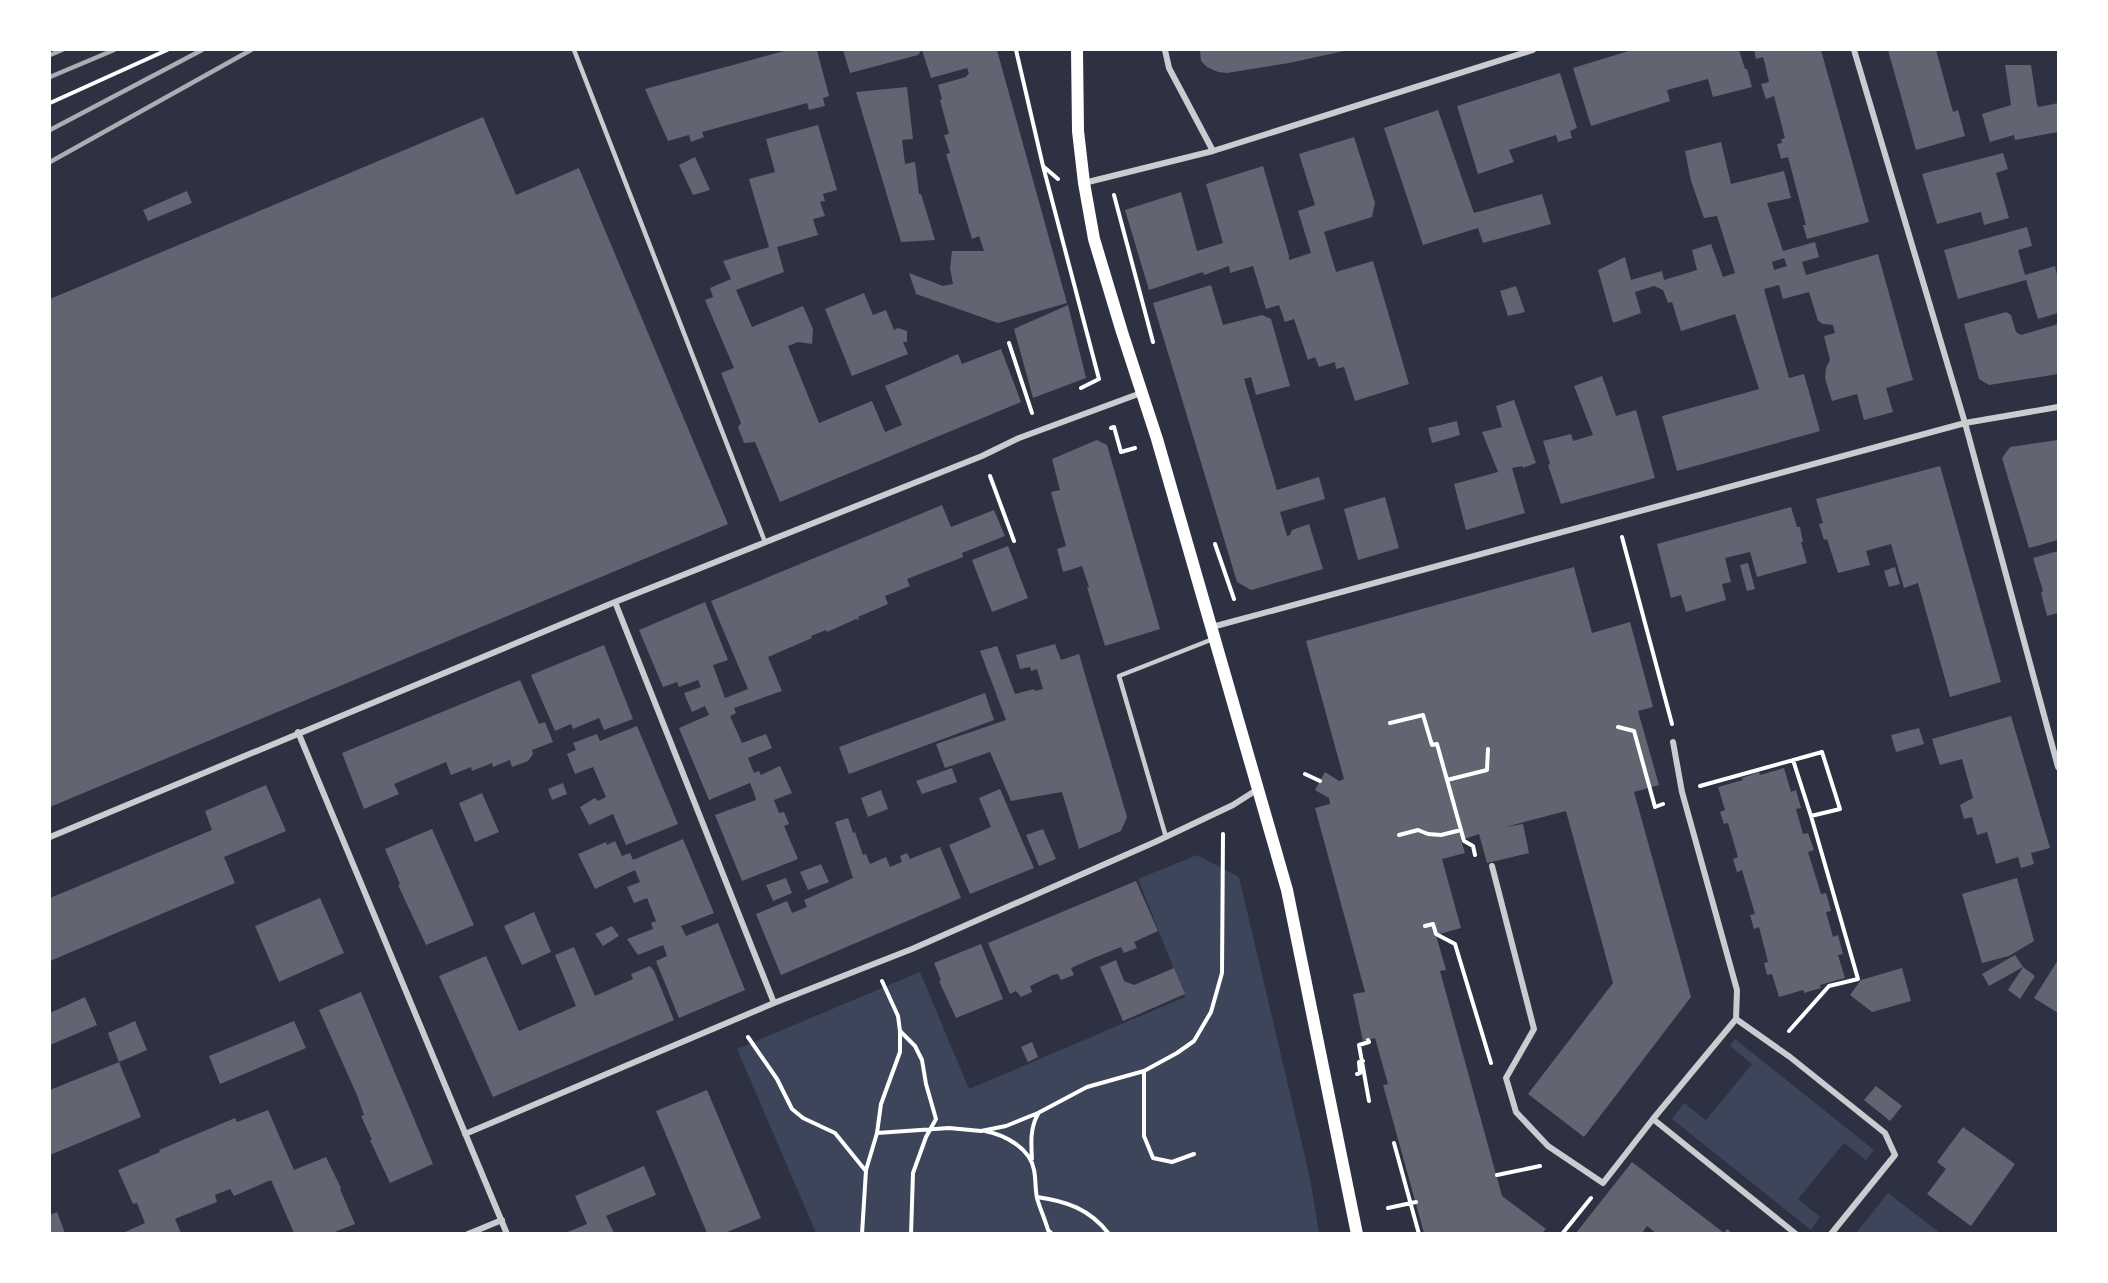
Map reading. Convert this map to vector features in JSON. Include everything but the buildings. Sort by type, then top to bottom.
[{"type":"main road","points":[[1077,50],[1078,122],[1084,183],[1094,239],[1157,439],[1287,890],[1357,1233]]},
{"type":"street","points":[[1165,50],[1169,68],[1213,151]]},
{"type":"street","points":[[1084,183],[1213,151],[1533,50]]},
{"type":"street","points":[[1854,50],[1965,423],[2058,767]]},
{"type":"street","points":[[50,837],[615,602],[982,456],[1038,431],[1141,393]]},
{"type":"street","points":[[1213,632],[1616,517],[1965,423],[2058,407]]},
{"type":"street","points":[[615,602],[774,1003]]},
{"type":"street","points":[[298,732],[507,1233]]},
{"type":"street","points":[[1492,866],[1534,1029],[1506,1078],[1516,1112],[1548,1146],[1603,1183],[1736,1019],[1737,990],[1682,792],[1673,742]]},
{"type":"street","points":[[465,1134],[774,1003],[875,964],[1166,837],[1233,805],[1259,789]]},
{"type":"street","points":[[1736,1019],[1885,1133],[1895,1155],[1831,1233]]},
{"type":"street","points":[[1653,1119],[1796,1233]]},
{"type":"street","points":[[468,1233],[502,1220]]},
{"type":"lane","points":[[574,50],[765,542]]},
{"type":"lane","points":[[1166,837],[1119,676],[1213,632]]},
{"type":"path","points":[[50,103],[167,50]]},
{"type":"path","points":[[1016,50],[1043,166],[1099,379],[1081,388]]},
{"type":"path","points":[[1043,166],[1064,184]]},
{"type":"path","points":[[1009,343],[1038,431]]},
{"type":"path","points":[[1105,428],[1114,427],[1121,452]]},
{"type":"path","points":[[982,456],[1014,541]]},
{"type":"path","points":[[1616,517],[1672,721],[1673,742]]},
{"type":"path","points":[[1390,723],[1423,715],[1432,745],[1437,744],[1464,841],[1473,846]]},
{"type":"path","points":[[1618,727],[1634,731],[1655,807]]},
{"type":"path","points":[[1447,780],[1487,770],[1488,749]]},
{"type":"path","points":[[1682,792],[1822,752],[1840,809],[1811,816]]},
{"type":"path","points":[[1775,1047],[1829,986],[1858,979],[1793,760]]},
{"type":"path","points":[[1305,774],[1320,781]]},
{"type":"path","points":[[981,1131],[1006,1126],[1038,1113],[1087,1087],[1144,1071],[1194,1041],[1211,1012],[1222,973],[1223,831],[1236,814],[1233,805]]},
{"type":"path","points":[[1399,835],[1418,830],[1441,836],[1461,830]]},
{"type":"path","points":[[1425,926],[1433,924],[1436,934],[1455,944],[1492,1066],[1506,1078]]},
{"type":"path","points":[[862,1233],[866,1170],[877,1133],[881,1104],[900,1052],[898,1016],[875,964]]},
{"type":"path","points":[[739,1018],[746,1034],[777,1080],[792,1109],[803,1118],[835,1133],[866,1170]]},
{"type":"path","points":[[900,1031],[915,1046],[922,1060],[936,1119],[926,1137],[913,1173],[911,1233]]},
{"type":"path","points":[[1368,1040],[1369,1042],[1359,1045],[1369,1101]]},
{"type":"path","points":[[1357,1074],[1360,1073],[1359,1062],[1363,1061]]},
{"type":"path","points":[[1144,1071],[1144,1136],[1153,1158],[1172,1162],[1194,1154]]},
{"type":"path","points":[[1032,1161],[1031,1136],[1033,1122],[1038,1113]]},
{"type":"path","points":[[877,1133],[931,1129],[981,1131],[997,1133],[1013,1142],[1028,1154],[1032,1161],[1035,1171],[1036,1197],[1048,1230],[1052,1233]]},
{"type":"path","points":[[1394,1143],[1419,1233]]},
{"type":"path","points":[[1497,1175],[1540,1166],[1548,1146]]},
{"type":"path","points":[[1562,1233],[1603,1183]]},
{"type":"path","points":[[1036,1197],[1062,1200],[1098,1220],[1109,1233]]},
{"type":"path","points":[[1388,1208],[1416,1202]]},
{"type":"shaded area","points":[[1197,855],[1239,877],[1310,1178],[1319,1233],[816,1233],[737,1049],[920,972],[969,1089],[1185,997],[1138,879]]},
{"type":"shaded area","points":[[1735,1039],[1874,1150],[1866,1160],[1844,1143],[1798,1199],[1820,1217],[1811,1230],[1672,1119],[1684,1103],[1706,1120],[1752,1064],[1730,1046]]},
{"type":"shaded area","points":[[1888,1193],[1940,1233],[1856,1233]]},
{"type":"railway","points":[[50,55],[62,50]]},
{"type":"railway","points":[[50,77],[114,50]]},
{"type":"railway","points":[[50,130],[202,50]]},
{"type":"railway","points":[[50,162],[251,50]]}]
